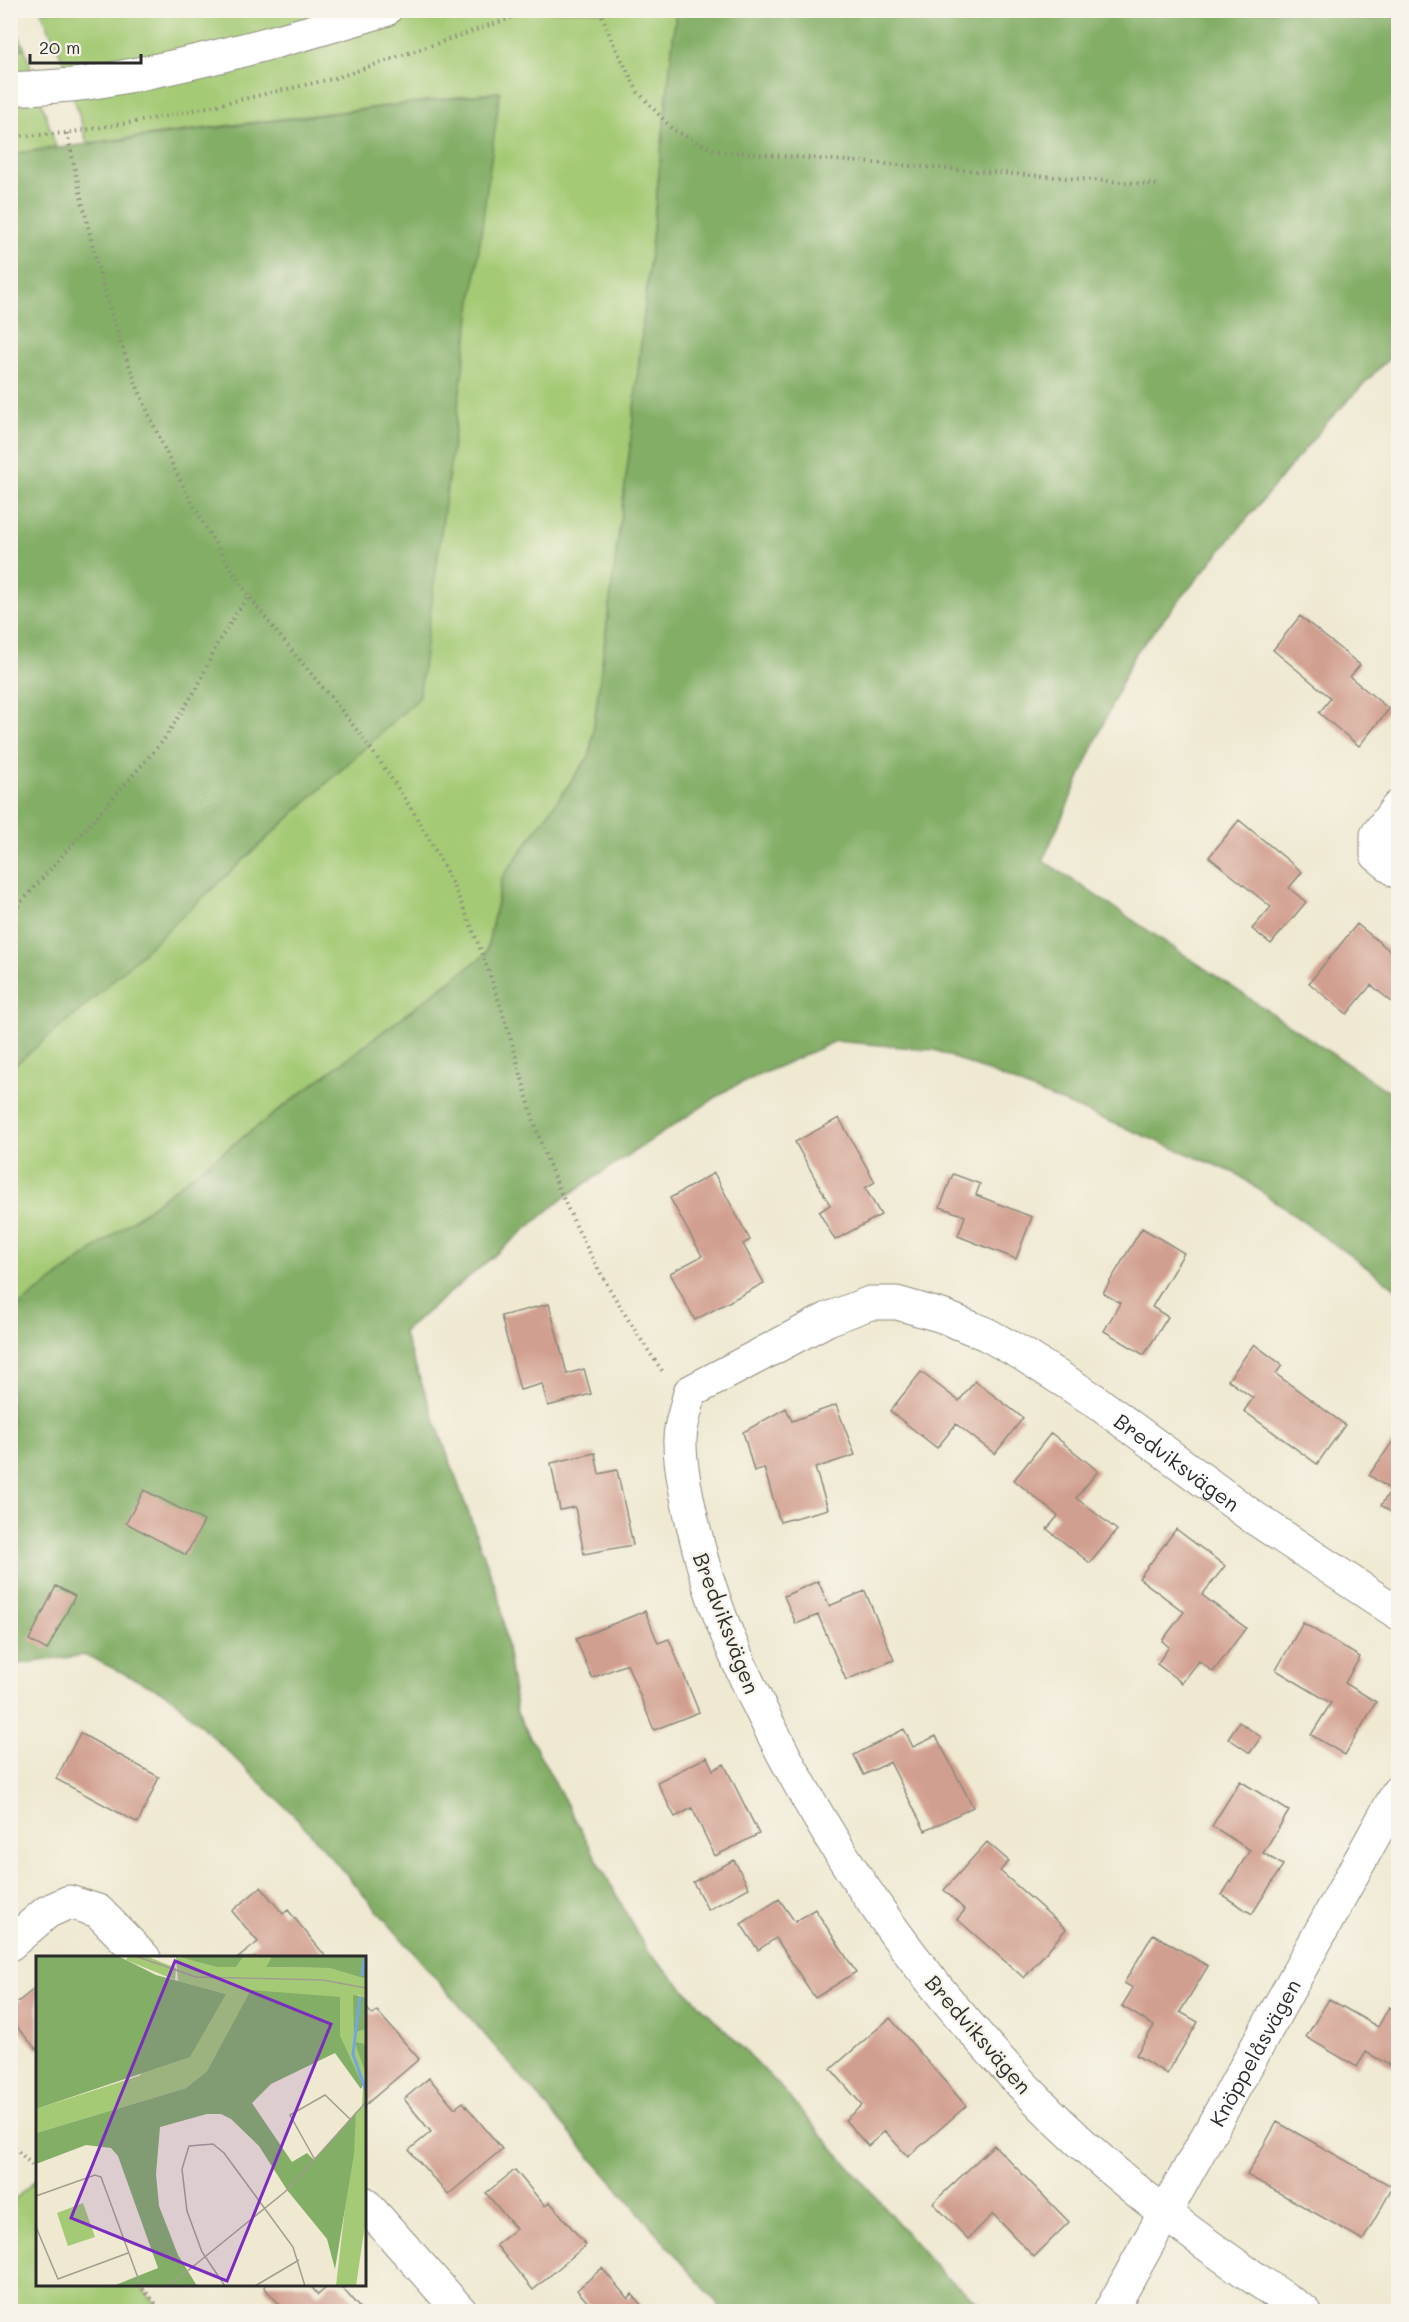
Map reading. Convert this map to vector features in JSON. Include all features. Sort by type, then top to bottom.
[{"type":"street","points":[[10,89],[87,83],[215,58],[384,10]]},
{"type":"street","points":[[1398,807],[1377,835],[1377,855],[1398,872]]},
{"type":"street","name":"Bredviksvägen","points":[[1305,2312],[1220,2256],[1165,2214],[1059,2122],[965,2022],[877,1908],[840,1852],[788,1765],[740,1667],[703,1565],[691,1516],[680,1442],[690,1392],[828,1319],[870,1303],[897,1303],[942,1316],[1015,1349],[1094,1400],[1252,1517],[1398,1613]]},
{"type":"street","name":"Knöppelåsvägen","points":[[1110,2312],[1398,1792]]},
{"type":"street","points":[[10,1944],[47,1912],[69,1902],[98,1911],[142,1956]]},
{"type":"street","points":[[366,2205],[461,2312]]},
{"type":"path","points":[[10,137],[67,133],[163,117],[336,78],[534,10]]},
{"type":"path","points":[[600,10],[612,41],[638,92],[673,130],[717,151],[1159,185]]},
{"type":"path","points":[[67,133],[100,275],[121,344],[162,446],[214,540],[249,594],[280,636],[358,731],[392,778],[428,837],[464,909],[490,973],[529,1107],[567,1206],[587,1248],[647,1350],[664,1374],[690,1392]]},
{"type":"path","points":[[10,915],[163,741],[197,688],[218,642],[249,594]]},
{"type":"path","points":[[10,2143],[36,2169]]},
{"type":"path","points":[[141,2286],[163,2312]]},
{"type":"green space","points":[[41,11],[676,11],[630,447],[590,755],[502,878],[486,954],[11,1312],[11,1068],[84,1007],[500,92],[87,143],[64,63]]},
{"type":"green space","points":[[676,11],[1398,11],[1398,349],[1328,421],[1134,655],[1043,860],[1398,1098],[1398,1290],[1237,1174],[935,1050],[836,1041],[730,1088],[562,1199],[403,1332],[500,1600],[517,1713],[647,1951],[776,2082],[943,2275],[990,2311],[724,2311],[297,1818],[170,1696],[86,1655],[11,1665],[11,1312],[486,954],[502,878],[590,755],[630,447]]},
{"type":"green space","points":[[11,18],[25,49],[11,49]]},
{"type":"green space","points":[[10,49],[25,49],[56,147],[11,154]]},
{"type":"green space","points":[[500,92],[419,698],[84,1007],[11,1068],[11,154]]},
{"type":"green space","points":[[36,2179],[36,2286],[140,2286],[163,2311],[11,2311],[11,2203]]},
{"type":"building","points":[[1300,616],[1360,665],[1350,677],[1389,709],[1359,746],[1319,713],[1331,698],[1273,650]]},
{"type":"building","points":[[1239,820],[1302,872],[1289,888],[1306,902],[1271,944],[1252,929],[1271,907],[1209,857]]},
{"type":"building","points":[[1357,924],[1394,954],[1398,949],[1398,1007],[1371,985],[1347,1014],[1309,983]]},
{"type":"building","points":[[839,1118],[875,1182],[865,1188],[881,1215],[835,1240],[819,1212],[830,1205],[795,1142]]},
{"type":"building","points":[[714,1173],[750,1240],[743,1244],[764,1283],[695,1320],[670,1273],[702,1256],[670,1198]]},
{"type":"building","points":[[953,1174],[980,1184],[976,1195],[1032,1217],[1016,1259],[958,1236],[965,1216],[940,1207]]},
{"type":"building","points":[[1142,1228],[1184,1253],[1152,1307],[1168,1317],[1144,1355],[1104,1331],[1120,1303],[1103,1293]]},
{"type":"building","points":[[549,1304],[567,1374],[584,1369],[591,1394],[548,1406],[542,1384],[520,1390],[501,1316]]},
{"type":"building","points":[[1254,1344],[1282,1365],[1276,1374],[1345,1425],[1317,1464],[1244,1411],[1253,1398],[1228,1380]]},
{"type":"building","points":[[921,1372],[959,1401],[975,1381],[1023,1418],[995,1454],[956,1424],[937,1448],[890,1411]]},
{"type":"building","points":[[836,1405],[855,1455],[815,1468],[828,1509],[780,1522],[764,1468],[754,1471],[743,1432],[786,1408],[792,1421]]},
{"type":"building","points":[[1051,1433],[1098,1471],[1076,1498],[1117,1530],[1090,1563],[1047,1529],[1058,1516],[1014,1480]]},
{"type":"building","points":[[1398,1434],[1398,1517],[1381,1505],[1391,1490],[1369,1475]]},
{"type":"building","points":[[595,1453],[599,1474],[617,1470],[633,1545],[584,1554],[575,1507],[560,1510],[551,1463]]},
{"type":"building","points":[[144,1490],[204,1521],[186,1555],[126,1523]]},
{"type":"building","points":[[1176,1529],[1225,1566],[1202,1595],[1246,1628],[1213,1672],[1199,1661],[1182,1683],[1157,1664],[1169,1647],[1162,1641],[1184,1612],[1139,1578]]},
{"type":"building","points":[[818,1581],[829,1606],[865,1591],[894,1660],[846,1680],[818,1615],[796,1624],[784,1596]]},
{"type":"building","points":[[56,1586],[75,1596],[47,1650],[29,1640]]},
{"type":"building","points":[[645,1611],[658,1643],[669,1639],[699,1712],[654,1730],[627,1664],[592,1678],[576,1639]]},
{"type":"building","points":[[1303,1623],[1360,1657],[1345,1683],[1376,1702],[1345,1755],[1311,1735],[1331,1703],[1276,1670]]},
{"type":"building","points":[[1239,1722],[1261,1737],[1250,1753],[1228,1738]]},
{"type":"building","points":[[904,1729],[913,1747],[936,1736],[973,1807],[925,1831],[890,1762],[864,1775],[854,1755]]},
{"type":"building","points":[[80,1733],[159,1777],[138,1823],[56,1779]]},
{"type":"building","points":[[707,1757],[713,1770],[724,1764],[759,1834],[715,1856],[692,1808],[675,1817],[657,1782]]},
{"type":"building","points":[[1240,1781],[1289,1811],[1263,1853],[1283,1865],[1252,1914],[1222,1895],[1250,1850],[1212,1826]]},
{"type":"building","points":[[987,1842],[1009,1861],[1000,1871],[1066,1929],[1024,1978],[957,1919],[965,1910],[944,1890]]},
{"type":"building","points":[[734,1860],[749,1888],[708,1910],[693,1882]]},
{"type":"building","points":[[261,1887],[283,1914],[288,1910],[325,1956],[240,1956],[258,1942],[232,1911]]},
{"type":"building","points":[[779,1899],[795,1922],[815,1909],[856,1972],[815,1998],[776,1938],[758,1950],[741,1924]]},
{"type":"building","points":[[1153,1934],[1208,1966],[1180,2012],[1198,2022],[1167,2074],[1136,2055],[1154,2026],[1122,2006],[1133,1988],[1124,1983]]},
{"type":"building","points":[[36,1988],[36,2049],[10,2019],[10,2008]]},
{"type":"building","points":[[1329,1999],[1378,2027],[1389,2007],[1398,2012],[1398,2070],[1366,2052],[1357,2067],[1306,2037]]},
{"type":"building","points":[[366,2008],[373,2015],[377,2011],[419,2059],[366,2104]]},
{"type":"building","points":[[890,2018],[966,2106],[908,2157],[885,2131],[868,2146],[845,2120],[862,2105],[831,2069]]},
{"type":"building","points":[[429,2078],[455,2108],[463,2102],[502,2149],[448,2195],[409,2150],[431,2132],[404,2099]]},
{"type":"building","points":[[1277,2122],[1393,2187],[1363,2240],[1247,2175]]},
{"type":"building","points":[[994,2145],[1069,2222],[1034,2257],[993,2214],[968,2239],[933,2203]]},
{"type":"building","points":[[515,2170],[545,2206],[550,2202],[586,2245],[533,2290],[496,2245],[516,2229],[486,2193]]},
{"type":"building","points":[[602,2268],[628,2299],[632,2294],[647,2312],[596,2312],[577,2290]]},
{"type":"building","points":[[311,2286],[318,2295],[328,2286],[341,2286],[363,2312],[286,2312],[264,2287]]}]
